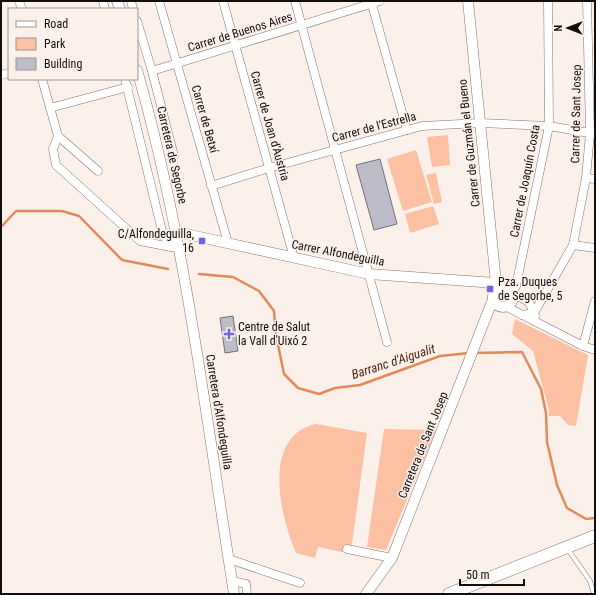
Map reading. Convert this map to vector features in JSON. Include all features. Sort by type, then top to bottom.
[{"type":"main road","points":[[449,594],[591,537]]},
{"type":"street","name":"Carrer de Betxí","points":[[159,1],[228,243]]},
{"type":"street","name":"Carrer de Joan d'Àustria","points":[[223,1],[294,258]]},
{"type":"street","points":[[295,1],[387,342]]},
{"type":"street","name":"Carrer de Buenos Aires","points":[[152,71],[302,25],[371,2],[380,1]]},
{"type":"street","name":"Carrer de Guzmán el Bueno","points":[[468,1],[497,286]]},
{"type":"street","name":"Carrer de Joaquín Costa","points":[[512,292],[516,286],[550,126],[548,1]]},
{"type":"street","name":"Carrer de Sant Josep","points":[[534,313],[573,245],[586,178],[592,133],[587,1]]},
{"type":"street","points":[[371,2],[407,130]]},
{"type":"street","name":"Carretera de Segorbe","points":[[138,24],[174,156]]},
{"type":"street","name":"Carretera de Segorbe","points":[[138,73],[148,108],[177,232],[175,247]]},
{"type":"street","points":[[42,80],[58,136],[98,171]]},
{"type":"street","points":[[50,108],[127,83],[163,235],[175,247]]},
{"type":"street","name":"Carrer de l'Estrella","points":[[211,186],[335,149],[422,126],[480,123],[550,126],[592,133]]},
{"type":"street","points":[[58,136],[53,149],[56,165],[140,241],[175,247]]},
{"type":"street","points":[[586,178],[595,179]]},
{"type":"street","name":"Carrer Alfondeguilla","points":[[177,232],[369,274],[497,286]]},
{"type":"street","points":[[573,245],[595,248]]},
{"type":"street","name":"Carretera d'Alfondeguilla","points":[[175,247],[234,594]]},
{"type":"street","points":[[538,323],[529,302],[504,287],[497,286],[493,300],[498,306],[507,307],[522,315],[583,346],[595,350]]},
{"type":"street","points":[[507,307],[512,302],[512,292]]},
{"type":"street","name":"Carretera de Sant Josep","points":[[366,594],[392,558],[493,300]]},
{"type":"street","points":[[583,346],[595,301]]},
{"type":"street","points":[[522,315],[534,313]]},
{"type":"street","points":[[347,549],[392,558]]},
{"type":"street","points":[[229,559],[300,583]]},
{"type":"street","points":[[232,581],[246,584],[247,594]]},
{"type":"lane","points":[[566,547],[590,581],[594,594]]},
{"type":"green space","points":[[448,135],[450,165],[432,167],[427,137]]},
{"type":"green space","points":[[416,150],[432,202],[403,211],[387,159]]},
{"type":"green space","points":[[436,173],[442,202],[434,204],[426,175]]},
{"type":"green space","points":[[433,206],[439,224],[410,233],[405,214]]},
{"type":"green space","points":[[503,292],[507,294],[509,298],[507,302],[503,304],[499,302],[497,298],[499,294]]},
{"type":"green space","points":[[515,319],[588,355],[576,426],[568,425],[560,416],[549,416],[549,410],[533,351],[512,334]]},
{"type":"green space","points":[[316,424],[367,433],[352,544],[346,553],[318,547],[315,558],[296,553],[285,519],[279,479],[281,460],[287,444],[299,431]]},
{"type":"green space","points":[[384,429],[436,430],[386,550],[367,547]]},
{"type":"building","points":[[380,159],[397,224],[374,230],[356,165]]},
{"type":"building","name":"Centre de Salut la Vall d'Uixó 2","points":[[233,316],[238,351],[225,353],[220,318]]},
{"type":"waterway","name":"Barranc d'Aigualit","points":[[1,227],[16,211],[62,211],[79,216],[122,260],[168,269]]},
{"type":"waterway","name":"Barranc d'Aigualit","points":[[199,274],[233,277],[259,291],[274,311],[276,335],[284,374],[298,388],[319,394],[335,388],[360,385],[440,356],[469,353]]},
{"type":"waterway","name":"Barranc d'Aigualit","points":[[474,353],[522,352],[541,389],[546,413],[547,442],[557,485],[567,508],[586,519],[595,518]]},
{"type":"place","name":"C/Alfondeguilla, 16","points":[[202,241]]},
{"type":"place","name":"Pza. Duques de Segorbe, 5","points":[[490,289]]},
{"type":"place","name":"Centre de Salut la Vall d'Uixó 2","points":[[229,334]]}]
